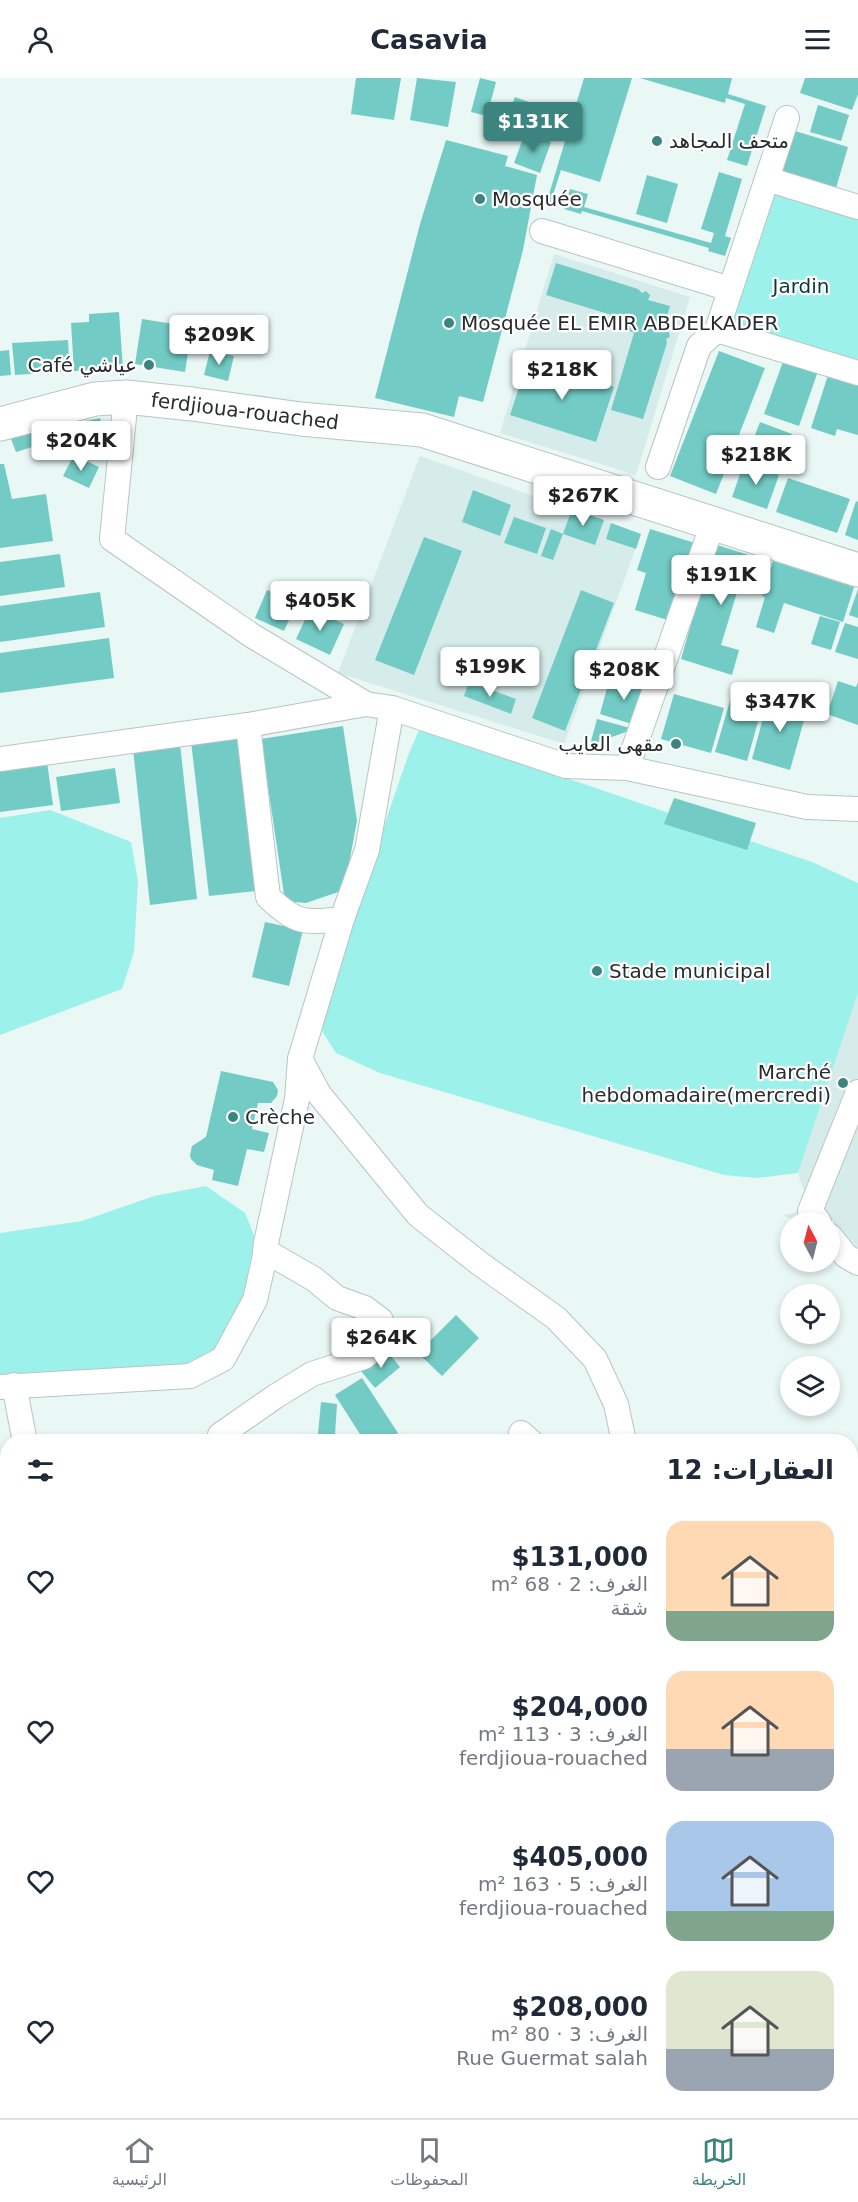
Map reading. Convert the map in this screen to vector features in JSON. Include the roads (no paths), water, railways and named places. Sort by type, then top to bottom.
[{"type":"main road","name":"ferdjioua-rouached","points":[[0,423],[94,399],[126,397],[301,419],[422,430],[858,570]]},
{"type":"street","points":[[658,467],[699,346],[717,330],[787,118]]},
{"type":"street","points":[[767,179],[858,207]]},
{"type":"street","points":[[542,231],[730,289]]},
{"type":"street","points":[[717,330],[858,373]]},
{"type":"street","points":[[126,397],[112,539],[251,635],[366,704]]},
{"type":"street","points":[[627,768],[713,524]]},
{"type":"street","points":[[0,759],[248,725],[366,704],[392,708],[566,766],[627,768],[807,807],[858,808]]},
{"type":"street","points":[[22,1434],[7,1386],[190,1376],[222,1359],[255,1300],[297,1099],[300,1059],[342,919],[367,850],[392,708]]},
{"type":"street","points":[[248,725],[268,897],[287,915],[296,918],[312,922],[342,919]]},
{"type":"street","points":[[300,1059],[319,1094],[418,1215],[479,1263],[556,1318],[595,1359],[616,1404],[622,1434]]},
{"type":"street","points":[[811,1212],[858,1092]]},
{"type":"street","points":[[221,1434],[312,1374],[364,1357],[381,1342],[384,1329],[381,1320],[365,1308],[337,1298],[314,1279],[267,1251],[266,1243]]},
{"type":"street","points":[[840,1248],[846,1256],[858,1263]]},
{"type":"place","name":"متحف المجاهد","points":[[657,141]]},
{"type":"place","name":"Mosquée","points":[[480,199]]},
{"type":"place","name":"Mosquée EL EMIR ABDELKADER","points":[[449,323]]},
{"type":"place","name":"Café عياشي","points":[[149,365]]},
{"type":"place","name":"مقهى العايب","points":[[676,744]]},
{"type":"place","name":"Stade municipal","points":[[597,971]]},
{"type":"place","name":"Marché hebdomadaire(mercredi)","points":[[843,1083]]},
{"type":"place","name":"Crèche","points":[[233,1117]]},
{"type":"park label","name":"Jardin","points":[[801,286]]}]
